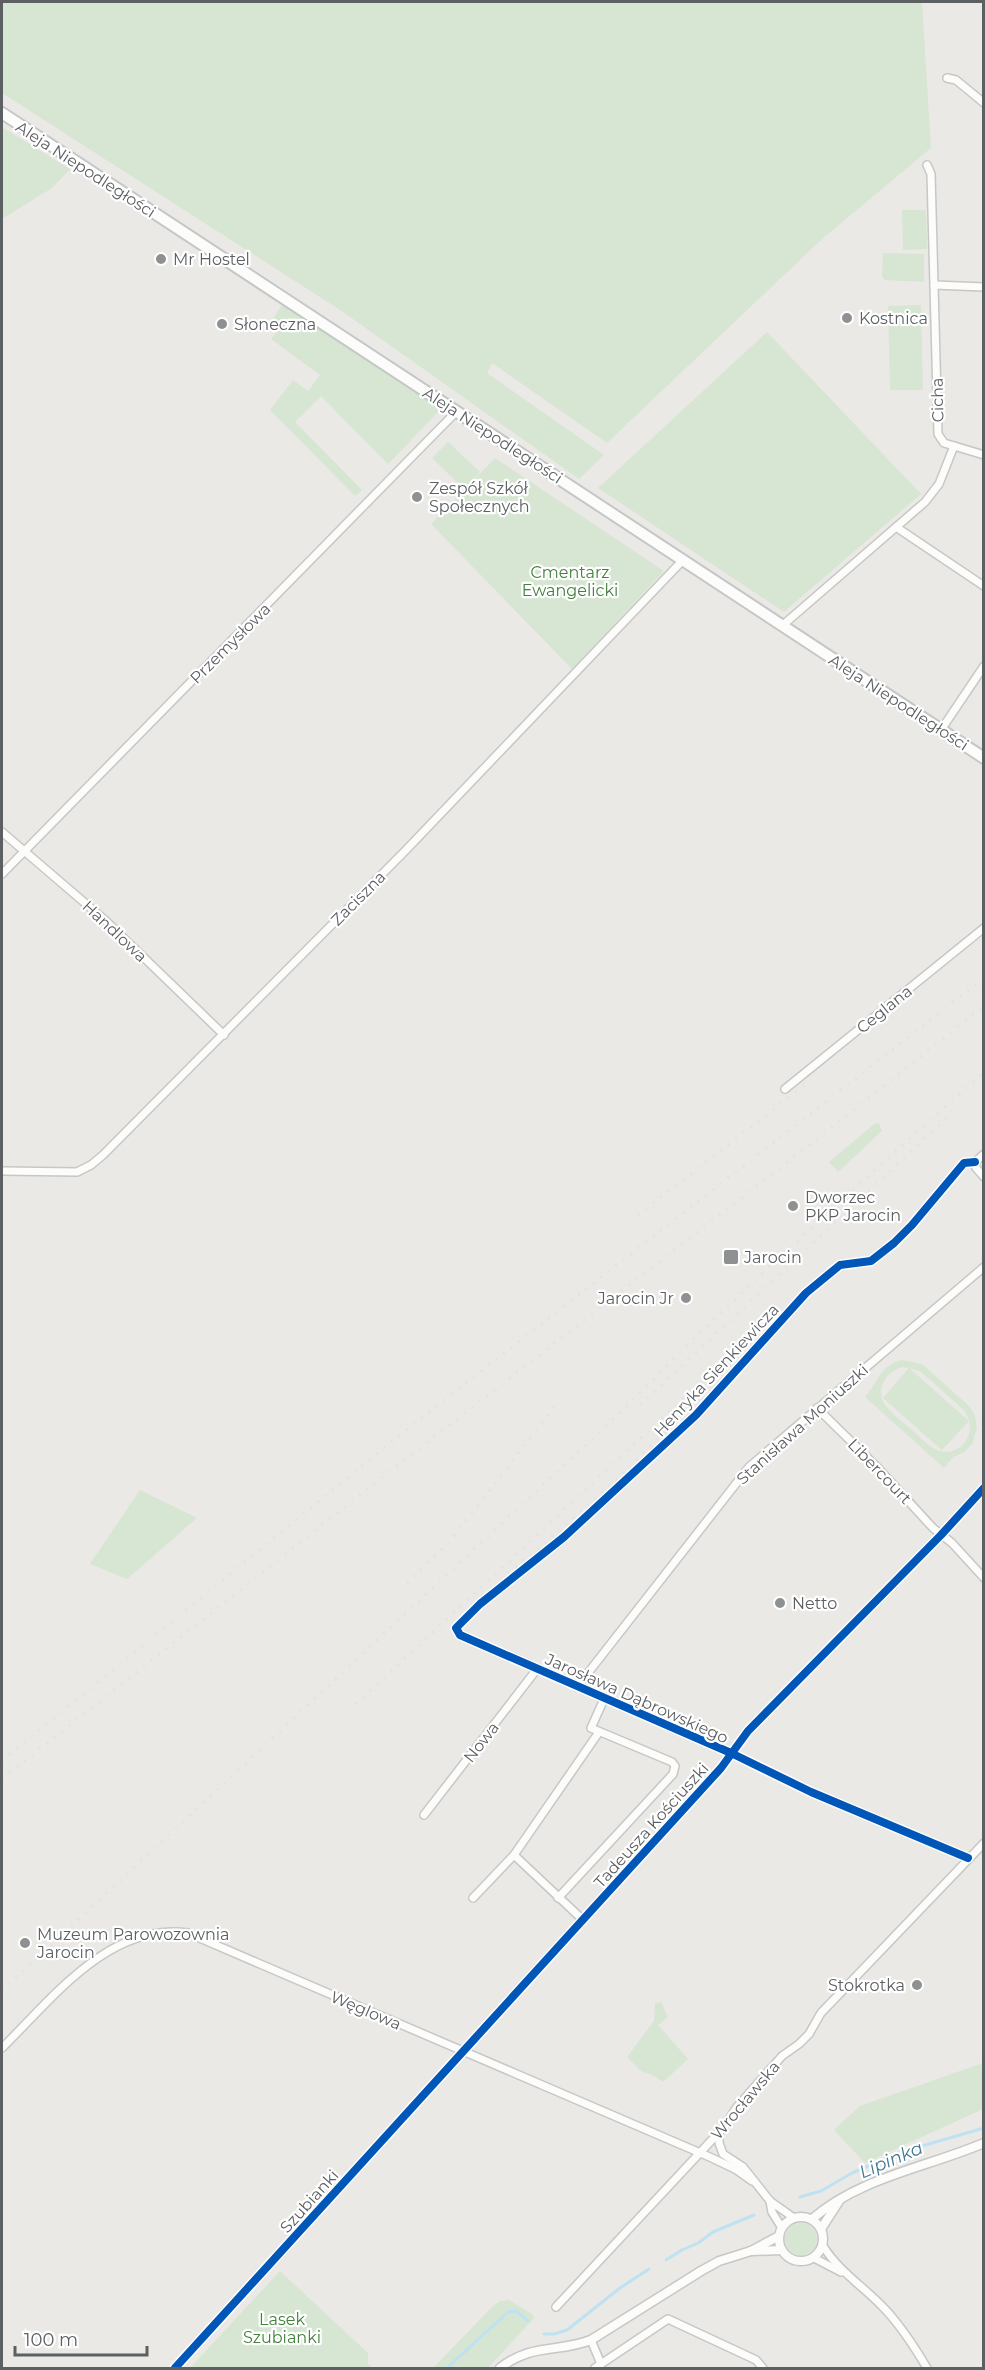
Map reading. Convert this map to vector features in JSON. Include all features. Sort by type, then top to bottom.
[{"type":"main road","name":"Aleja Niepodległości","points":[[2,113],[984,758]]},
{"type":"street","points":[[947,78],[956,80],[984,103]]},
{"type":"street","name":"Cicha","points":[[927,165],[931,174],[938,434],[944,443],[954,446]]},
{"type":"street","points":[[934,285],[984,287]]},
{"type":"street","name":"Przemysłowa","points":[[2,874],[457,411]]},
{"type":"street","points":[[783,626],[933,494],[944,474],[954,446],[984,455]]},
{"type":"street","points":[[896,527],[984,586]]},
{"type":"street","name":"Zaciszna","points":[[2,1171],[77,1172],[91,1165],[224,1035],[413,842],[683,560]]},
{"type":"street","points":[[941,730],[984,666]]},
{"type":"street","name":"Handlowa","points":[[2,832],[106,921],[224,1035]]},
{"type":"street","name":"Ceglana","points":[[785,1089],[984,928]]},
{"type":"street","name":"Henryka Sienkiewicza","points":[[460,1635],[456,1628],[480,1604],[564,1537],[696,1415],[806,1293],[840,1265],[871,1261],[912,1225],[964,1163],[975,1162],[984,1154]]},
{"type":"street","points":[[975,1162],[976,1168],[984,1177]]},
{"type":"street","name":"Stanisława Moniuszki","points":[[577,1687],[735,1484],[763,1455],[984,1267]]},
{"type":"street","name":"Libercourt","points":[[817,1408],[984,1578]]},
{"type":"street","name":"Tadeusza Kościuszki","points":[[463,2051],[721,1768],[748,1731],[941,1535],[984,1488]]},
{"type":"street","name":"Jarosława Dąbrowskiego","points":[[460,1635],[731,1753],[804,1788],[968,1858]]},
{"type":"street","name":"Nowa","points":[[424,1815],[537,1669]]},
{"type":"street","points":[[558,1898],[673,1774],[675,1766],[672,1762],[591,1728],[604,1699]]},
{"type":"street","points":[[473,1898],[514,1855],[599,1732]]},
{"type":"street","name":"Wrocławska","points":[[556,2307],[719,2132],[737,2107],[782,2056],[812,2031],[821,2013],[984,1843]]},
{"type":"street","points":[[514,1855],[583,1920]]},
{"type":"street","name":"Węglowa","points":[[2,2048],[91,1961],[121,1943],[173,1931],[188,1934],[463,2051],[735,2169],[752,2181]]},
{"type":"street","name":"Szubianki","points":[[175,2368],[463,2051]]},
{"type":"street","name":"Węglowa","points":[[719,2132],[719,2143],[723,2154],[743,2167],[770,2201],[794,2218]]},
{"type":"street","points":[[812,2220],[841,2198],[859,2188],[909,2168],[984,2143]]},
{"type":"street","points":[[821,2229],[841,2198]]},
{"type":"street","name":"Węglowa","points":[[770,2201],[781,2232]]},
{"type":"street","points":[[500,2368],[533,2350],[591,2340],[701,2271],[751,2251],[781,2232],[794,2218],[806,2217],[821,2229],[823,2246],[844,2272],[890,2314],[908,2337],[927,2368]]},
{"type":"street","points":[[781,2232],[782,2250]]},
{"type":"street","points":[[751,2251],[782,2250],[795,2261],[803,2262],[814,2258],[823,2246]]},
{"type":"street","points":[[814,2258],[844,2272]]},
{"type":"street","points":[[591,2340],[598,2366],[668,2319],[756,2360],[763,2368]]},
{"type":"green space","points":[[2,2],[922,2],[931,148],[822,239],[607,443],[492,363],[487,373],[604,455],[579,479],[343,312],[2,93]]},
{"type":"green space","points":[[2,127],[70,169],[52,188],[2,219]]},
{"type":"green space","points":[[902,210],[926,210],[927,249],[903,250]]},
{"type":"green space","points":[[883,253],[924,254],[924,282],[885,280],[882,277]]},
{"type":"green space","points":[[282,305],[441,409],[388,464],[321,396],[295,422],[362,490],[355,496],[270,410],[293,380],[308,391],[320,375],[271,339],[279,329],[270,323]]},
{"type":"green space","points":[[921,305],[923,390],[890,390],[888,306]]},
{"type":"green space","points":[[767,332],[921,494],[784,612],[598,488]]},
{"type":"green space","points":[[448,442],[480,472],[464,489],[432,458]]},
{"type":"green space","name":"Cmentarz Ewangelicki","points":[[495,458],[664,571],[572,669],[431,524]]},
{"type":"green space","points":[[879,1123],[882,1131],[838,1172],[829,1162],[874,1124]]},
{"type":"green space","points":[[902,1360],[922,1364],[969,1406],[975,1415],[977,1428],[972,1444],[964,1452],[953,1457],[944,1468],[865,1397],[884,1370]],"holes":[[[903,1367],[920,1371],[964,1410],[969,1419],[968,1436],[957,1449],[943,1452],[931,1447],[891,1412],[883,1400],[882,1388],[891,1373]]]},
{"type":"green space","points":[[909,1368],[969,1421],[942,1450],[883,1398]]},
{"type":"green space","points":[[140,1490],[197,1518],[127,1579],[90,1564]]},
{"type":"green space","points":[[661,2002],[668,2017],[658,2025],[688,2059],[663,2082],[641,2071],[627,2057],[654,2021],[655,2003]]},
{"type":"green space","points":[[983,2063],[983,2109],[865,2163],[834,2130],[860,2106]]},
{"type":"green space","points":[[801,2223],[812,2228],[817,2239],[812,2250],[801,2255],[790,2250],[785,2239],[790,2228]]},
{"type":"green space","name":"Lasek Szubianki","points":[[280,2271],[368,2353],[368,2364],[373,2368],[190,2368]]},
{"type":"green space","points":[[509,2300],[532,2314],[534,2318],[488,2368],[433,2368],[492,2307],[500,2301]]},
{"type":"waterway","name":"Lipinka","points":[[800,2197],[821,2191],[852,2173],[901,2152],[984,2128]]},
{"type":"waterway","name":"Lipinka","points":[[666,2260],[713,2232],[754,2215]]},
{"type":"waterway","name":"Lipinka","points":[[544,2334],[567,2330],[620,2288],[649,2269]]},
{"type":"waterway","name":"Lipinka","points":[[447,2368],[508,2312],[516,2311],[528,2321]]},
{"type":"railway","points":[[2,1761],[402,1433],[984,978]]},
{"type":"railway","points":[[2,1779],[389,1472],[984,1006]]},
{"type":"railway","points":[[2,1991],[621,1412],[693,1339],[826,1214],[984,1072]]},
{"type":"railway","points":[[638,1215],[809,1082]]},
{"type":"railway","points":[[640,1405],[951,1114]]},
{"type":"railway","points":[[508,1573],[578,1514],[644,1452],[707,1388],[768,1320]]},
{"type":"railway","points":[[356,1704],[705,1378]]},
{"type":"railway","points":[[407,1583],[450,1541],[559,1401]]},
{"type":"cycle path","points":[[968,1858],[811,1792],[731,1753],[460,1635],[456,1628],[480,1604],[564,1537],[696,1415],[806,1293],[840,1265],[871,1261],[912,1225],[964,1163],[975,1162]]},
{"type":"cycle path","points":[[175,2368],[721,1768],[748,1731],[941,1535],[984,1488]]},
{"type":"place","name":"Mr Hostel","points":[[161,259]]},
{"type":"place","name":"Kostnica","points":[[847,318]]},
{"type":"place","name":"Słoneczna","points":[[222,324]]},
{"type":"place","name":"Zespół Szkół Społecznych","points":[[417,497]]},
{"type":"place","name":"Dworzec PKP Jarocin","points":[[793,1206]]},
{"type":"place","name":"Jarocin","points":[[731,1257]]},
{"type":"place","name":"Jarocin Jr","points":[[686,1298]]},
{"type":"place","name":"Netto","points":[[780,1603]]},
{"type":"place","name":"Muzeum Parowozownia Jarocin","points":[[25,1943]]},
{"type":"place","name":"Stokrotka","points":[[917,1985]]}]
